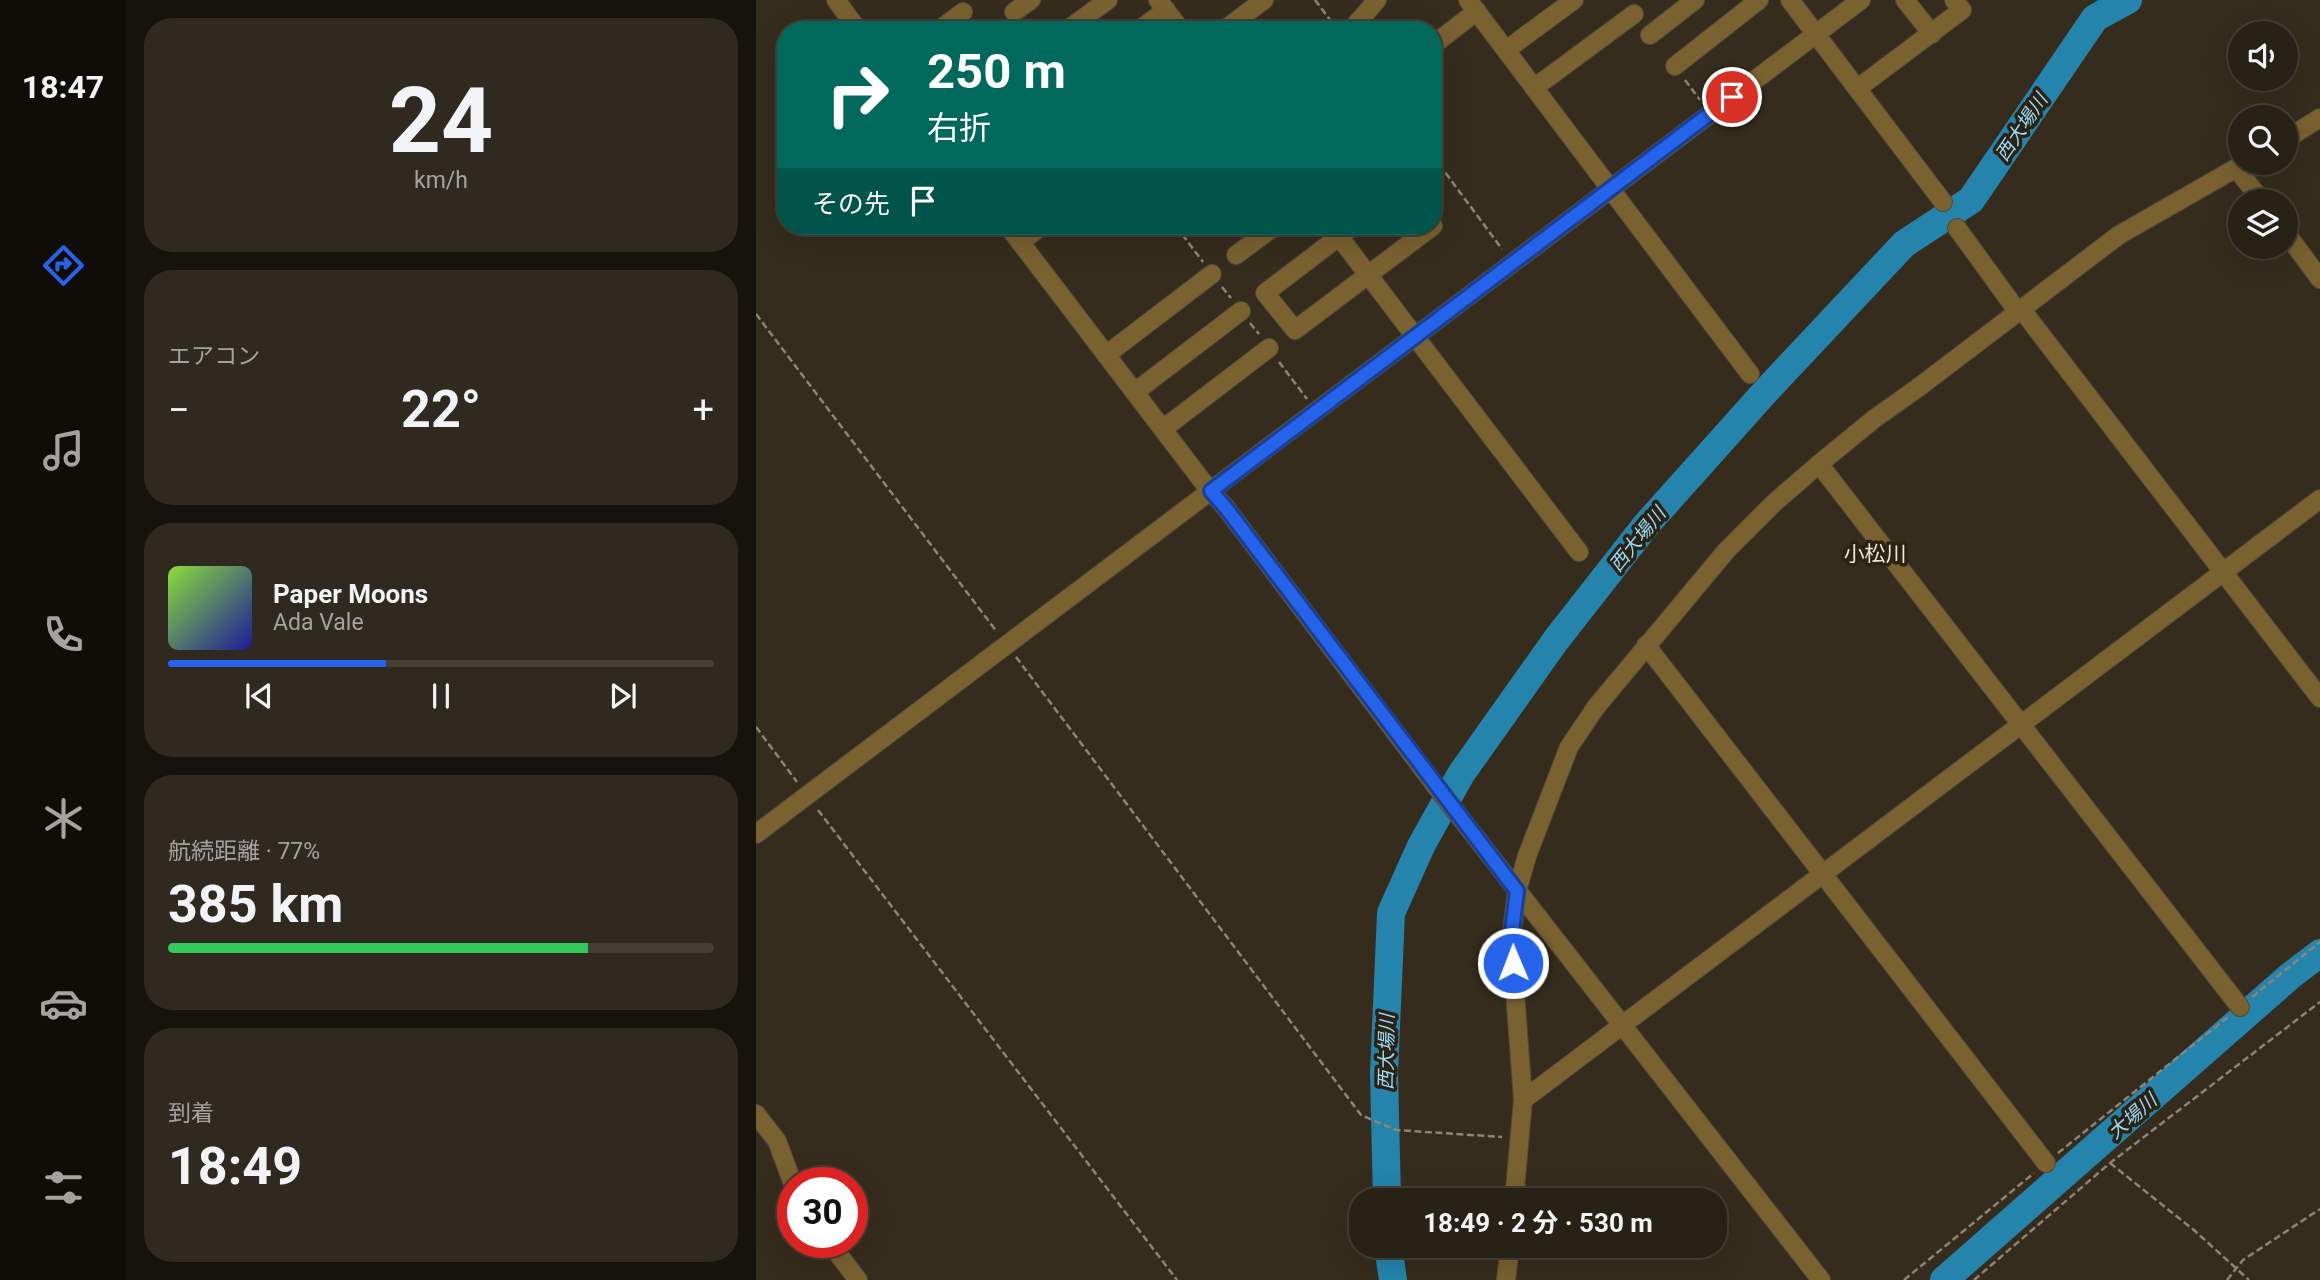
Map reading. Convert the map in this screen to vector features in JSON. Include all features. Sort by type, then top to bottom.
[{"type":"street","points":[[836,0],[851,21]]},
{"type":"street","points":[[1014,12],[1031,0]]},
{"type":"street","points":[[1080,21],[1108,0]]},
{"type":"street","points":[[1236,21],[1264,0]]},
{"type":"street","points":[[1359,21],[1377,0]]},
{"type":"street","points":[[1506,50],[1574,0]]},
{"type":"street","points":[[1650,35],[1695,0]]},
{"type":"street","points":[[1675,66],[1759,0]]},
{"type":"street","points":[[1790,0],[1943,202]]},
{"type":"street","points":[[756,834],[1861,0]]},
{"type":"street","points":[[1905,0],[1932,34]]},
{"type":"street","points":[[1858,88],[1962,10],[1954,0]]},
{"type":"street","points":[[1148,21],[1164,4],[1175,21]]},
{"type":"street","points":[[1442,36],[1473,6],[1750,374]]},
{"type":"street","points":[[951,21],[963,12]]},
{"type":"street","points":[[1534,88],[1634,14]]},
{"type":"street","points":[[2298,132],[2320,118]]},
{"type":"street","points":[[1515,1188],[1523,1100],[1511,939],[1517,891],[1527,856],[1569,747],[1596,707],[1726,551],[1774,503],[1819,464],[1874,419],[2119,235],[2228,172]]},
{"type":"street","points":[[1957,228],[2320,698]]},
{"type":"street","points":[[1015,235],[1226,508],[1435,785],[1821,1280]]},
{"type":"street","points":[[1020,242],[1030,235]]},
{"type":"street","points":[[1236,255],[1263,235]]},
{"type":"street","points":[[1335,235],[1265,293],[1295,330],[1420,235]]},
{"type":"street","points":[[1346,235],[1369,275],[1579,552]]},
{"type":"street","points":[[2298,249],[2320,278]]},
{"type":"street","points":[[1106,355],[1212,274]]},
{"type":"street","points":[[1135,392],[1241,311]]},
{"type":"street","points":[[1163,429],[1269,348]]},
{"type":"street","points":[[1819,464],[2240,1007]]},
{"type":"street","points":[[1523,1100],[2320,499]]},
{"type":"street","points":[[1646,645],[2046,1163]]},
{"type":"street","points":[[756,1114],[777,1141],[787,1167]]},
{"type":"street","points":[[841,1258],[858,1280]]},
{"type":"street","points":[[1506,1280],[1509,1258]]},
{"type":"path","points":[[1315,0],[1331,21]]},
{"type":"path","points":[[1442,168],[1512,262]]},
{"type":"path","points":[[756,314],[1361,1115],[1396,1130],[1520,1138]]},
{"type":"path","points":[[756,727],[1177,1280]]},
{"type":"path","points":[[1904,1280],[2320,942]]},
{"type":"path","points":[[1974,1280],[2110,1163],[2320,1002]]},
{"type":"path","points":[[2314,1006],[2320,1011]]},
{"type":"path","points":[[2110,1163],[2195,1231],[2249,1280]]},
{"type":"path","points":[[2227,1280],[2243,1260],[2320,1209]]},
{"type":"waterway","name":"西大場川","points":[[1387,1188],[1384,1073],[1391,913],[1421,846],[1461,774],[1556,640],[1646,525],[1765,392],[1904,244],[1971,200],[2095,18],[2128,0]]},
{"type":"waterway","name":"大場川","points":[[1944,1280],[2290,976],[2320,953]]},
{"type":"waterway","name":"西大場川","points":[[1390,1258],[1393,1280]]},
{"type":"district","name":"小松川","points":[[1875,554]]},
{"type":"route","points":[[1513,963],[1511,939],[1517,891],[1211,491],[1732,97]]}]
